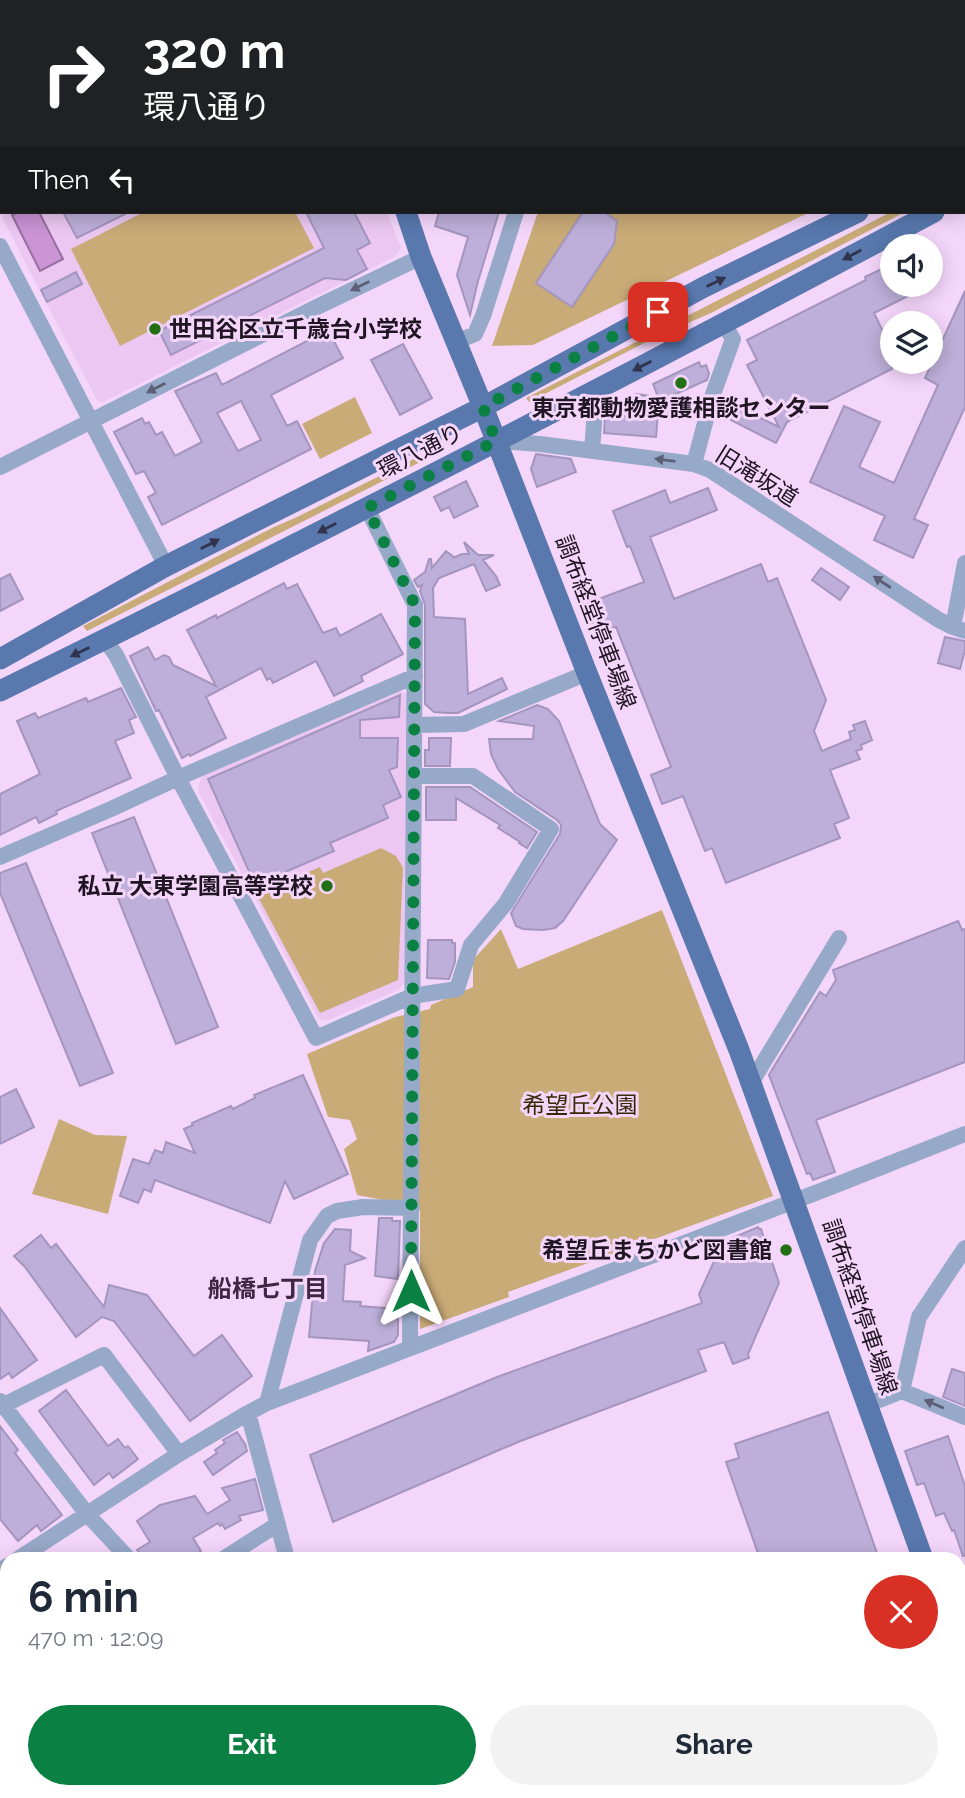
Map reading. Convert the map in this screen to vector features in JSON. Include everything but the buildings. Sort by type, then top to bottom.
[{"type":"main road","name":"調布経堂停車場線","points":[[407,214],[421,257],[749,1077],[920,1552]]},
{"type":"main road","name":"環八通り","points":[[0,659],[166,566],[483,407],[704,288],[854,214]]},
{"type":"main road","name":"環八通り","points":[[0,691],[367,508],[930,214]]},
{"type":"street","points":[[456,342],[475,334],[515,214]]},
{"type":"street","points":[[0,246],[166,566]]},
{"type":"street","points":[[0,467],[421,257]]},
{"type":"street","points":[[694,464],[712,397],[733,339],[724,324]]},
{"type":"street","points":[[592,451],[595,410]]},
{"type":"street","name":"旧滝坂道","points":[[496,441],[694,464],[710,470],[952,626]]},
{"type":"street","points":[[367,508],[415,605],[410,1347]]},
{"type":"street","points":[[952,626],[965,563]]},
{"type":"street","points":[[105,639],[116,655],[316,1038],[412,996],[457,989],[471,945],[506,903],[551,829],[473,776],[415,776]]},
{"type":"street","points":[[415,725],[464,724],[587,673]]},
{"type":"street","points":[[0,857],[415,676]]},
{"type":"street","points":[[749,1077],[839,938]]},
{"type":"street","points":[[29,1552],[179,1454],[267,1403],[965,1133]]},
{"type":"street","points":[[267,1403],[310,1240],[327,1216],[337,1211],[363,1207],[412,1208]]},
{"type":"street","points":[[902,1391],[919,1317],[965,1248]]},
{"type":"street","points":[[123,1552],[88,1514],[1,1405],[104,1355],[179,1454]]},
{"type":"street","points":[[866,1405],[902,1391],[965,1418]]},
{"type":"street","points":[[248,1413],[285,1552]]},
{"type":"street","points":[[234,1552],[278,1524]]},
{"type":"shaded area","points":[[40,214],[63,259],[40,271],[12,215]]},
{"type":"shaded area","name":"世田谷区立千歳台小学校","points":[[388,214],[401,248],[394,257],[103,402],[97,400],[1,216]]},
{"type":"shaded area","name":"私立 大東学園高等学校","points":[[400,691],[409,696],[405,982],[398,990],[326,1021],[319,1019],[198,791],[201,777]]},
{"type":"green space","points":[[140,214],[296,214],[314,248],[120,346],[71,249]]},
{"type":"green space","points":[[537,214],[806,214],[533,345],[492,346]]},
{"type":"green space","points":[[887,214],[901,214],[711,313],[654,338],[529,402],[526,398]]},
{"type":"green space","points":[[355,397],[372,433],[320,459],[302,424]]},
{"type":"green space","points":[[444,444],[446,449],[87,631],[83,626],[272,528]]},
{"type":"green space","points":[[381,848],[396,856],[403,868],[398,980],[320,1013],[257,895],[320,867],[323,873]]},
{"type":"green space","name":"希望丘公園","points":[[662,910],[773,1196],[508,1292],[509,1297],[420,1329],[420,1207],[357,1195],[344,1149],[357,1139],[350,1120],[328,1117],[307,1054],[395,1017],[430,1009],[431,1005],[473,987],[473,960],[501,929],[518,969]]},
{"type":"green space","points":[[59,1119],[95,1135],[127,1136],[108,1214],[32,1194]]},
{"type":"place","name":"世田谷区立千歳台小学校","points":[[155,329]]},
{"type":"place","name":"東京都動物愛護相談センター","points":[[681,383]]},
{"type":"place","name":"私立 大東学園高等学校","points":[[327,886]]},
{"type":"place","name":"希望丘まちかど図書館","points":[[786,1250]]},
{"type":"district","name":"船橋七丁目","points":[[268,1289]]},
{"type":"route","points":[[411,1291],[415,605],[367,508],[496,441],[483,407],[658,312]]}]
